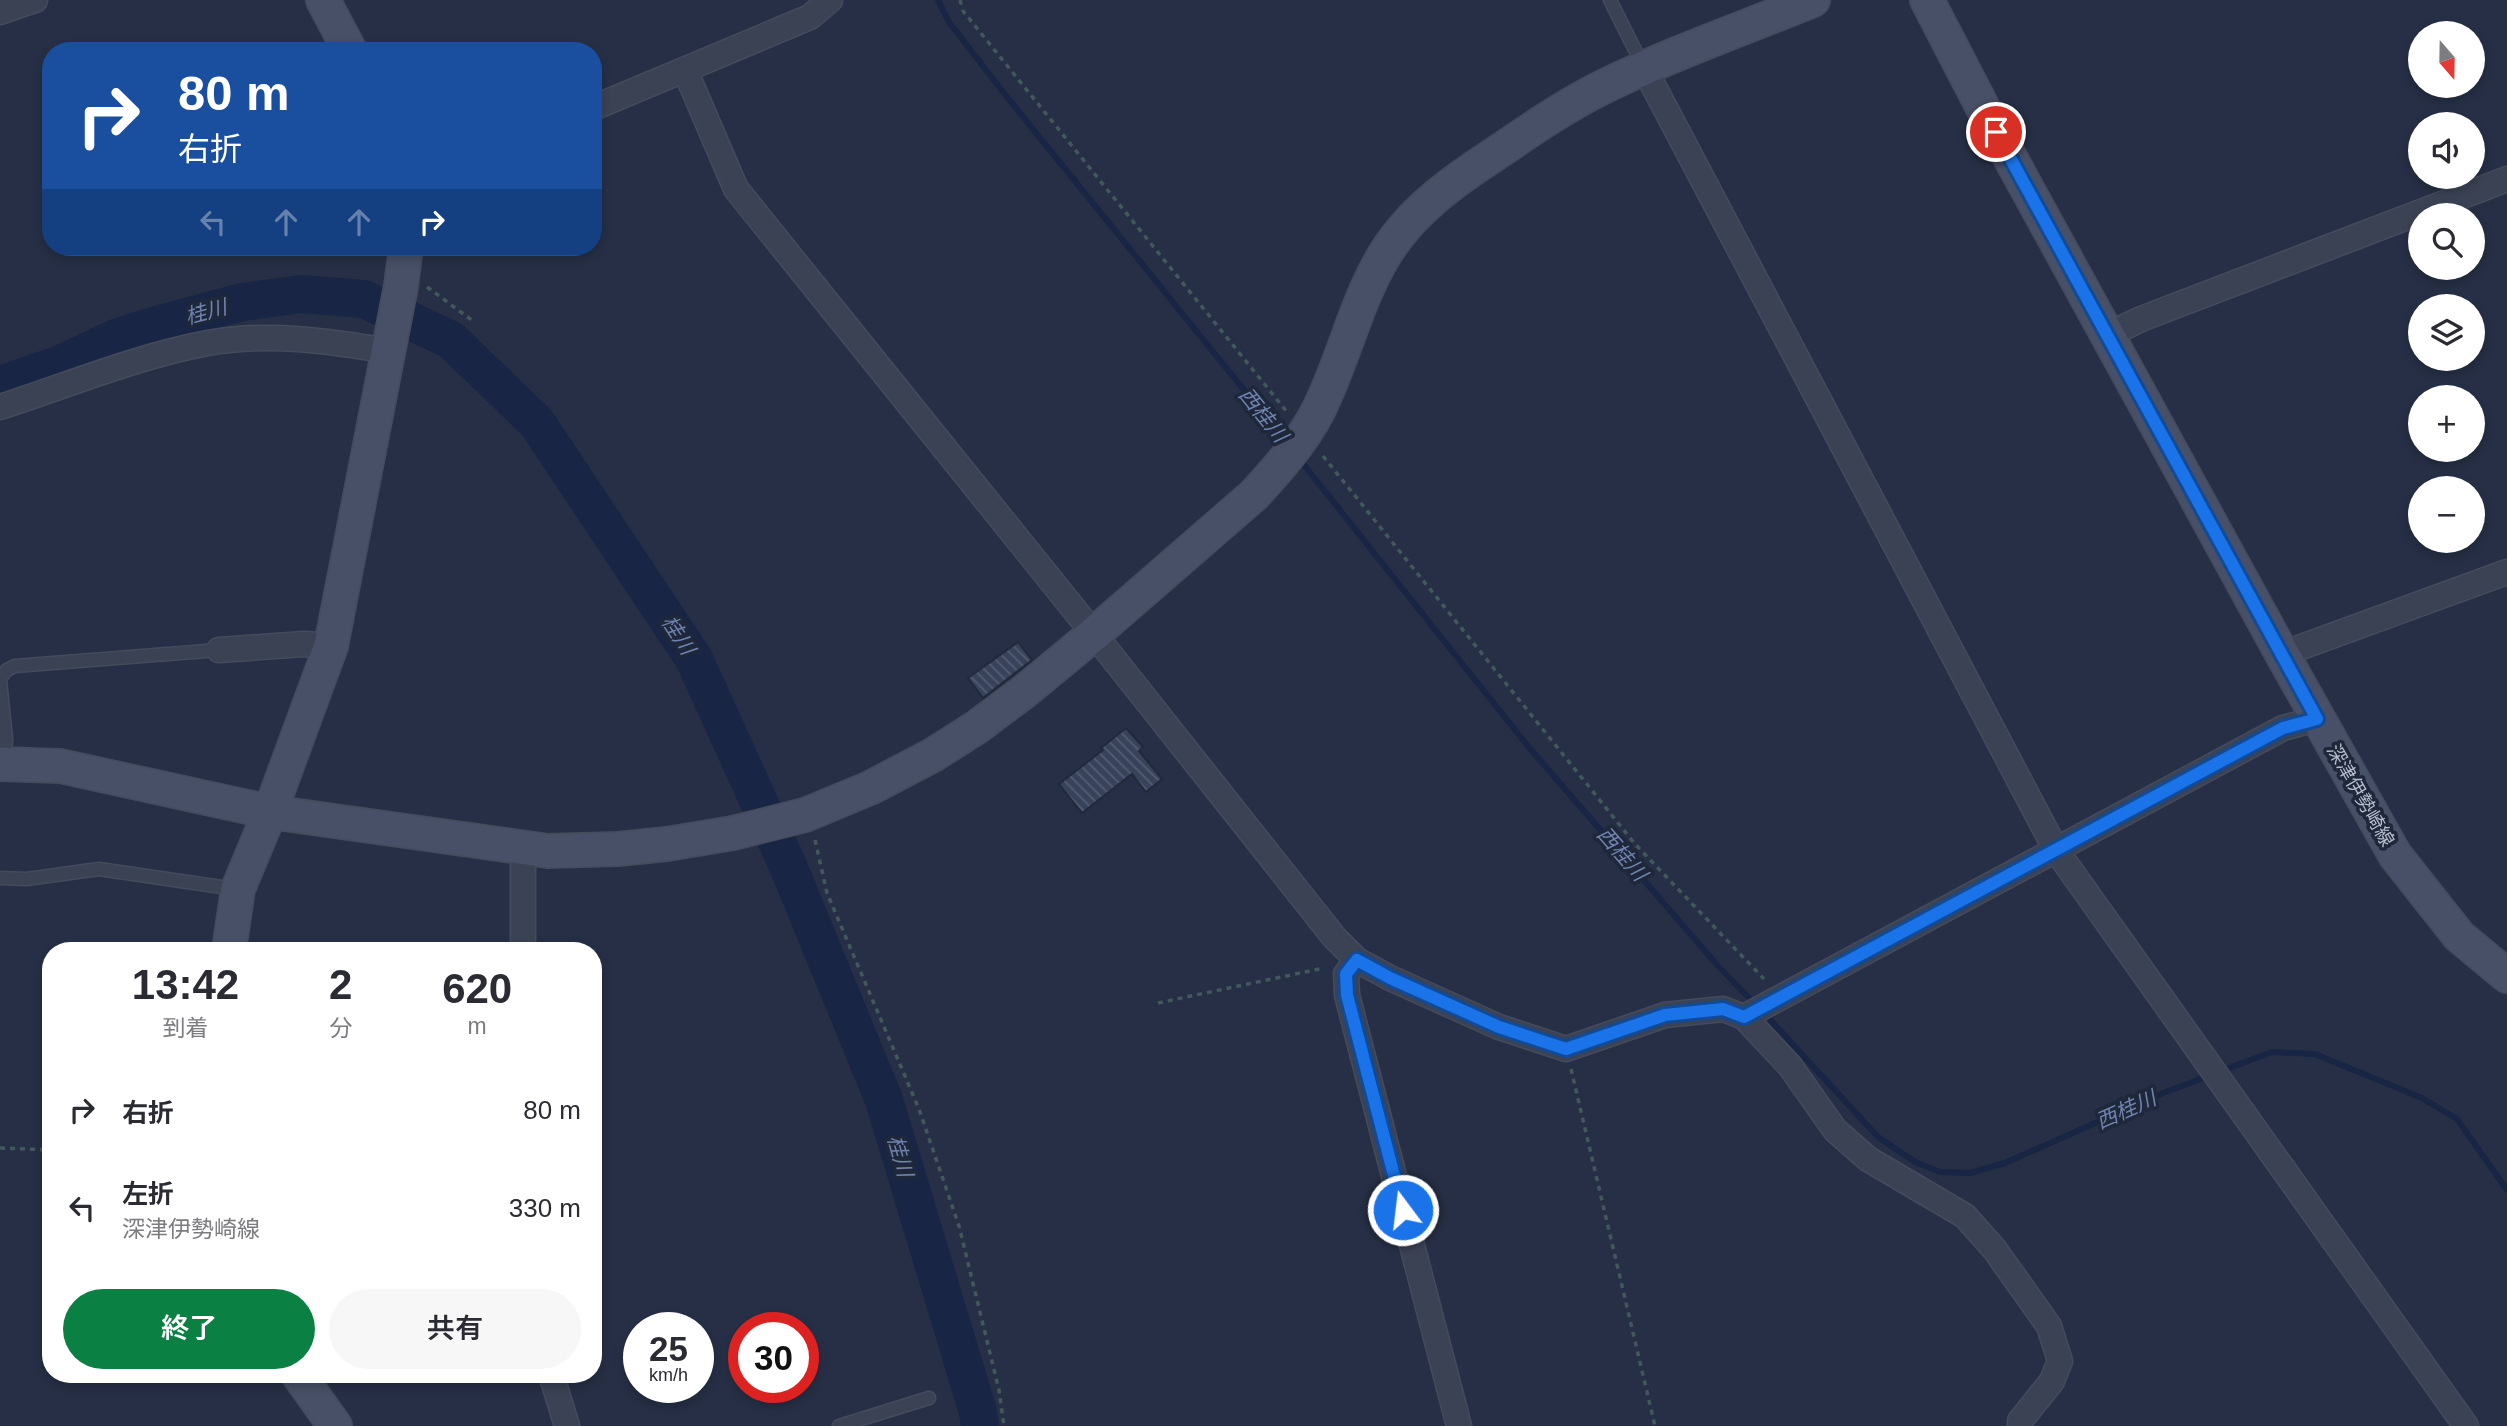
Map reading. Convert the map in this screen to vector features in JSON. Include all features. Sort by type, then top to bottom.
[{"type":"street","points":[[0,12],[35,0]]},
{"type":"street","points":[[323,0],[345,42]]},
{"type":"street","points":[[602,104],[810,17],[830,0]]},
{"type":"street","points":[[2,764],[60,766],[270,812],[548,851],[667,845],[733,834],[800,816],[870,788],[933,755],[977,727],[1025,691],[1239,509],[1297,445],[1326,393],[1373,276],[1403,228],[1441,192],[1574,103],[1644,68],[1813,0]]},
{"type":"street","name":"深津伊勢崎線","points":[[1927,0],[1984,110],[2317,719],[2395,855],[2459,936],[2507,976]]},
{"type":"street","points":[[1644,68],[2056,850],[2466,1426]]},
{"type":"street","points":[[685,70],[736,189],[1334,937],[1357,960],[1390,978],[1499,1027],[1566,1049],[1665,1015],[1762,1008],[2283,728],[2317,719]]},
{"type":"street","points":[[2108,335],[2140,319],[2507,179]]},
{"type":"street","points":[[230,942],[238,889],[270,812],[331,646],[403,270]]},
{"type":"street","points":[[0,407],[167,353],[210,342],[256,338],[388,347]]},
{"type":"street","points":[[2282,654],[2507,572]]},
{"type":"street","points":[[219,650],[304,644],[331,646]]},
{"type":"street","points":[[523,848],[523,942]]},
{"type":"street","points":[[1357,960],[1346,974],[1347,995],[1459,1426]]},
{"type":"street","points":[[1762,1008],[1790,1066],[1835,1130],[1868,1159],[1965,1216],[1995,1250],[2049,1326],[2060,1361],[2052,1381],[2020,1420],[2020,1426]]},
{"type":"street","points":[[304,1383],[334,1426]]},
{"type":"street","points":[[554,1383],[567,1426]]},
{"type":"lane","points":[[1610,0],[1644,68]]},
{"type":"lane","points":[[2,764],[6,738],[0,679],[6,670],[15,666],[219,650]]},
{"type":"lane","points":[[0,878],[27,879],[99,869],[238,889]]},
{"type":"lane","points":[[839,1426],[929,1398]]},
{"type":"path","points":[[960,0],[963,11],[1297,445],[1635,844],[1762,1008]]},
{"type":"path","points":[[403,270],[473,321]]},
{"type":"path","points":[[800,816],[814,837],[827,893],[919,1109],[959,1226],[999,1390],[1004,1426]]},
{"type":"path","points":[[1158,1003],[1357,960]]},
{"type":"path","points":[[1566,1049],[1655,1426]]},
{"type":"path","points":[[0,1148],[42,1150]]},
{"type":"building","points":[[1018,642],[1032,660],[983,698],[968,678]]},
{"type":"building","points":[[1126,728],[1143,747],[1139,751],[1162,779],[1146,792],[1132,774],[1082,813],[1059,784],[1103,750],[1101,748]]},
{"type":"waterway","name":"西桂川","points":[[938,0],[949,22],[1007,97],[1287,443]]},
{"type":"waterway","name":"桂川","points":[[0,385],[61,364],[118,337],[156,325],[242,302],[301,294],[364,299],[451,340],[537,423],[694,659],[788,866],[884,1100],[980,1426]]},
{"type":"waterway","name":"西桂川","points":[[1300,460],[1527,745],[1718,966],[1755,1004]]},
{"type":"waterway","name":"西桂川","points":[[1763,1012],[1878,1137],[1915,1162],[1940,1172],[1970,1173],[2005,1163],[2163,1093],[2211,1075]]},
{"type":"waterway","name":"西桂川","points":[[2221,1071],[2272,1052],[2315,1054],[2422,1098],[2457,1119],[2507,1190]]},
{"type":"route","points":[[1403,1210],[1347,995],[1346,974],[1357,960],[1390,978],[1499,1027],[1566,1049],[1665,1015],[1723,1009],[1744,1017],[2283,728],[2317,719],[1996,132]]}]
